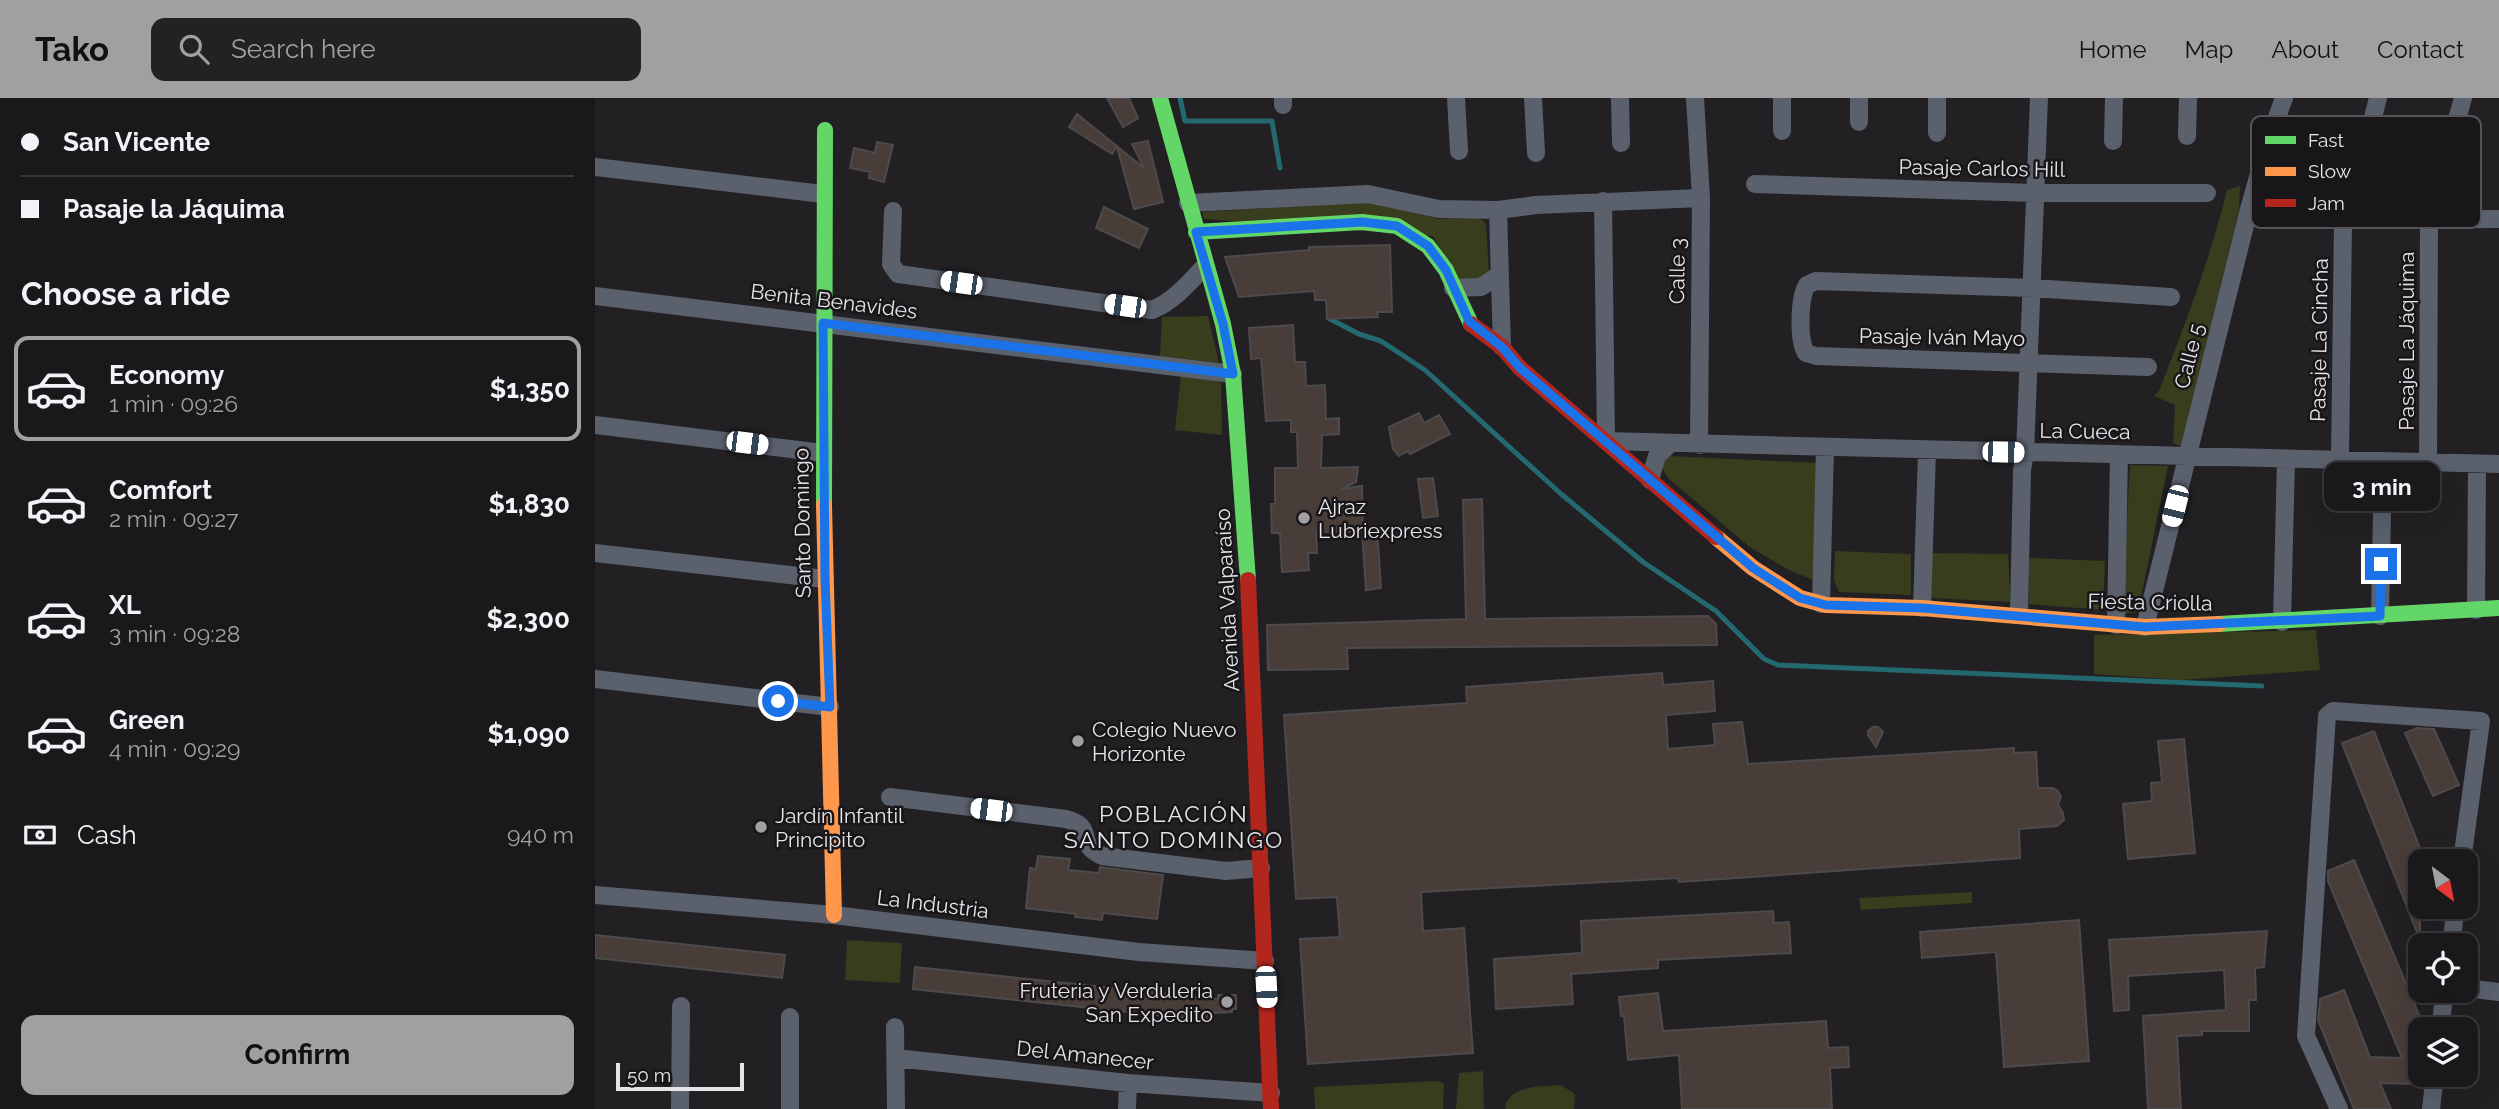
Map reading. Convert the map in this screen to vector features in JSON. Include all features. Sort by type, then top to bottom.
[{"type":"street","name":"Avenida Valparaíso","points":[[1160,98],[1223,324],[1233,374],[1250,604],[1271,1101]]},
{"type":"street","points":[[1456,98],[1459,151]]},
{"type":"street","points":[[1533,98],[1536,153]]},
{"type":"street","points":[[1620,98],[1621,143]]},
{"type":"street","name":"Calle 3","points":[[1695,98],[1701,198],[1699,444]]},
{"type":"street","points":[[1781,131],[1782,98]]},
{"type":"street","points":[[1859,122],[1860,98]]},
{"type":"street","points":[[1937,98],[1937,133]]},
{"type":"street","points":[[2019,615],[2022,470],[2025,453],[2039,98]]},
{"type":"street","points":[[2113,141],[2114,98]]},
{"type":"street","points":[[2187,136],[2188,98]]},
{"type":"street","name":"Calle 5","points":[[2277,116],[2284,98]]},
{"type":"street","points":[[2373,116],[2378,98]]},
{"type":"street","points":[[2458,116],[2463,98]]},
{"type":"street","name":"Santo Domingo","points":[[825,130],[823,453],[834,915]]},
{"type":"street","points":[[595,167],[823,194]]},
{"type":"street","name":"Pasaje Carlos Hill","points":[[1755,184],[2036,192],[2207,193]]},
{"type":"street","points":[[1188,203],[1368,194],[1439,209],[1498,210],[1603,201],[1701,198]]},
{"type":"street","points":[[1603,201],[1607,441]]},
{"type":"street","name":"Calle 5","points":[[2145,627],[2251,202]]},
{"type":"street","points":[[1498,210],[1502,347]]},
{"type":"street","points":[[893,211],[891,264],[898,274],[1152,310],[1176,294],[1205,266]]},
{"type":"street","points":[[2481,219],[2499,219]]},
{"type":"street","name":"Fiesta Criolla","points":[[1196,232],[1362,222],[1397,226],[1428,246],[1446,270],[1469,321],[1753,568],[1800,598],[1821,604],[1922,608],[2145,627],[2283,622],[2499,608]]},
{"type":"street","name":"Pasaje La Cincha","points":[[2340,460],[2343,228]]},
{"type":"street","name":"Pasaje La Jáquima","points":[[2428,462],[2429,228]]},
{"type":"street","points":[[1453,288],[1481,287],[1499,275]]},
{"type":"street","name":"Pasaje Iván Mayo","points":[[2032,288],[1816,281],[1807,285],[1802,296],[1801,342],[1806,353],[1816,356],[2148,367]]},
{"type":"street","points":[[2032,288],[2171,297]]},
{"type":"street","name":"Benita Benavides","points":[[595,296],[1233,374]]},
{"type":"street","points":[[595,425],[823,453]]},
{"type":"street","name":"La Cueca","points":[[1607,441],[2499,464]]},
{"type":"street","points":[[1650,480],[1657,456],[1670,444]]},
{"type":"street","points":[[1821,604],[1825,448]]},
{"type":"street","points":[[1922,608],[1927,451]]},
{"type":"street","points":[[2116,625],[2119,455]]},
{"type":"street","points":[[2283,622],[2286,459]]},
{"type":"street","points":[[2380,616],[2383,461]]},
{"type":"street","points":[[2476,610],[2477,464]]},
{"type":"street","points":[[595,553],[825,579]]},
{"type":"street","points":[[595,679],[830,707]]},
{"type":"street","points":[[2339,1109],[2306,1036],[2327,716],[2333,711],[2481,721],[2464,849]]},
{"type":"street","points":[[890,797],[1066,819],[1079,823],[1085,830],[1086,844],[1102,856],[1226,872],[1261,868]]},
{"type":"street","name":"La Industria","points":[[595,895],[834,915],[1139,952],[1265,961]]},
{"type":"street","points":[[2478,989],[2499,992]]},
{"type":"street","points":[[680,1109],[681,1006]]},
{"type":"street","points":[[790,1017],[790,1109]]},
{"type":"street","points":[[895,1027],[896,1109]]},
{"type":"street","name":"Del Amanecer","points":[[896,1058],[1271,1101]]},
{"type":"street","points":[[1128,1083],[1128,1109]]},
{"type":"street","points":[[2431,1109],[2434,1087]]},
{"type":"green space","points":[[2240,186],[2239,210],[2181,446],[2173,443],[2175,405],[2154,396],[2159,391],[2196,292],[2227,190]]},
{"type":"green space","points":[[1367,202],[1414,209],[1437,219],[1483,220],[1486,225],[1489,272],[1478,281],[1461,284],[1433,236],[1204,219],[1202,212]]},
{"type":"green space","points":[[1208,316],[1219,363],[1160,356],[1162,317]]},
{"type":"green space","points":[[1181,374],[1221,382],[1222,435],[1175,430]]},
{"type":"green space","points":[[1669,456],[1819,463],[1816,581],[1789,570],[1751,548],[1668,478],[1662,461]]},
{"type":"green space","points":[[2130,465],[2168,466],[2138,612],[2122,614]]},
{"type":"green space","points":[[1835,551],[1911,554],[1911,595],[1839,592],[1834,580]]},
{"type":"green space","points":[[1931,553],[2008,554],[2011,602],[1931,598]]},
{"type":"green space","points":[[2029,558],[2105,561],[2103,610],[2029,604]]},
{"type":"green space","points":[[2316,630],[2320,670],[2181,680],[2094,674],[2094,635]]},
{"type":"green space","points":[[1972,892],[1972,903],[1861,910],[1859,898]]},
{"type":"green space","points":[[847,940],[902,943],[900,983],[845,980]]},
{"type":"green space","points":[[1483,1071],[1484,1109],[1456,1109],[1459,1073]]},
{"type":"green space","points":[[1438,1081],[1444,1084],[1443,1109],[1315,1109],[1314,1087]]},
{"type":"green space","points":[[1561,1085],[1575,1094],[1574,1109],[1506,1109],[1509,1099],[1521,1090]]},
{"type":"building","points":[[1107,98],[1129,98],[1138,118],[1123,127]]},
{"type":"building","points":[[1077,114],[1144,168],[1132,144],[1148,141],[1163,202],[1134,209],[1117,147],[1112,154],[1069,127]]},
{"type":"building","points":[[877,142],[893,145],[884,182],[869,178],[870,172],[850,168],[854,148],[875,153]]},
{"type":"building","points":[[1104,207],[1148,229],[1139,248],[1096,228]]},
{"type":"building","points":[[1390,245],[1392,312],[1377,312],[1378,317],[1327,319],[1326,300],[1315,300],[1314,291],[1239,297],[1225,257],[1309,250],[1309,247]]},
{"type":"building","points":[[1293,325],[1295,362],[1305,362],[1306,386],[1325,385],[1326,419],[1339,418],[1339,434],[1322,435],[1321,468],[1358,467],[1356,482],[1341,489],[1362,486],[1363,531],[1377,530],[1381,588],[1366,590],[1362,531],[1316,532],[1317,553],[1308,553],[1309,570],[1282,572],[1280,533],[1272,533],[1271,504],[1275,504],[1275,468],[1298,468],[1297,432],[1291,432],[1291,420],[1266,421],[1261,358],[1251,359],[1249,328]]},
{"type":"building","points":[[1419,413],[1424,423],[1439,415],[1450,434],[1410,454],[1408,451],[1399,456],[1393,449],[1389,427]]},
{"type":"building","points":[[1433,478],[1438,516],[1423,518],[1418,479]]},
{"type":"building","points":[[1482,499],[1485,619],[1708,616],[1716,624],[1717,645],[1347,648],[1348,669],[1268,670],[1267,625],[1466,619],[1463,500]]},
{"type":"building","points":[[1662,673],[1663,685],[1713,681],[1715,711],[1666,715],[1668,749],[1715,745],[1713,724],[1742,722],[1748,764],[2014,748],[2014,753],[2036,752],[2038,788],[2053,788],[2058,791],[2061,797],[2058,805],[2064,820],[2057,826],[2019,829],[2020,858],[1679,882],[1678,878],[1421,892],[1423,931],[1464,928],[1473,1053],[1308,1064],[1300,939],[1340,937],[1337,897],[1296,899],[1284,715],[1467,703],[1466,687]]},
{"type":"building","points":[[1878,727],[1883,732],[1876,747],[1868,735],[1868,731]]},
{"type":"building","points":[[2417,728],[2434,729],[2459,785],[2433,796],[2405,733]]},
{"type":"building","points":[[2374,731],[2420,849],[2408,849],[2408,910],[2342,743]]},
{"type":"building","points":[[2184,739],[2195,853],[2128,859],[2123,804],[2152,801],[2151,783],[2162,782],[2158,741]]},
{"type":"building","points":[[1038,856],[1070,859],[1068,870],[1099,873],[1100,867],[1163,875],[1157,919],[1103,913],[1102,920],[1026,908],[1030,868],[1036,869]]},
{"type":"building","points":[[2354,860],[2408,989],[2408,1003],[2414,1003],[2420,1017],[2408,1017],[2408,1084],[2380,1083],[2391,1109],[2354,1109],[2318,1020],[2320,999],[2344,990],[2370,1057],[2402,1058],[2328,881],[2328,871]]},
{"type":"building","points":[[1773,911],[1774,923],[1789,922],[1791,953],[1658,960],[1658,968],[1571,974],[1573,1004],[1496,1009],[1494,959],[1582,953],[1581,921]]},
{"type":"building","points":[[2412,919],[2420,919],[2420,933],[2417,933]]},
{"type":"building","points":[[2079,920],[2089,1061],[2004,1067],[1996,952],[1922,958],[1920,932]]},
{"type":"building","points":[[2267,931],[2264,967],[2255,968],[2256,1000],[2249,1000],[2249,1031],[2202,1031],[2202,1035],[2177,1036],[2181,1109],[2148,1109],[2143,1016],[2226,1010],[2224,970],[2128,976],[2129,1010],[2114,1011],[2109,940]]},
{"type":"building","points":[[595,935],[785,955],[782,978],[595,958]]},
{"type":"building","points":[[915,967],[1218,999],[1218,995],[1236,995],[1236,1009],[1232,1009],[1232,1012],[1212,1013],[1211,1021],[913,989]]},
{"type":"building","points":[[1658,993],[1663,1031],[1826,1021],[1828,1048],[1848,1047],[1849,1067],[1830,1068],[1832,1109],[1682,1109],[1679,1055],[1628,1060],[1624,1016],[1621,1016],[1619,997]]},
{"type":"waterway","points":[[1180,98],[1185,121],[1272,121],[1280,168]]},
{"type":"waterway","points":[[1329,313],[1330,319],[1359,334],[1381,341],[1425,370],[1560,493],[1643,562],[1716,611],[1764,659],[1778,665],[2262,686]]},
{"type":"traffic: fast","points":[[1160,98],[1223,324],[1233,374],[1248,580]]},
{"type":"traffic: fast","points":[[824,505],[825,130]]},
{"type":"traffic: fast","points":[[1196,232],[1362,222],[1397,226],[1428,246],[1446,270],[1471,324]]},
{"type":"traffic: fast","points":[[2219,624],[2499,608]]},
{"type":"traffic: slow","points":[[824,505],[834,915]]},
{"type":"traffic: slow","points":[[1716,537],[1753,568],[1800,598],[1826,605],[1922,608],[2145,627],[2219,624]]},
{"type":"traffic: jam","points":[[1471,324],[1502,347],[1520,368],[1716,537]]},
{"type":"traffic: jam","points":[[1248,580],[1271,1109]]},
{"type":"place","name":"Ajraz Lubriexpress","points":[[1304,518]]},
{"type":"place","name":"Colegio Nuevo Horizonte","points":[[1078,741]]},
{"type":"place","name":"Jardín Infantil Principito","points":[[761,827]]},
{"type":"place","name":"Fruteria y Verduleria San Expedito","points":[[1227,1002]]},
{"type":"district","name":"POBLACIÓN SANTO DOMINGO","points":[[1174,826]]},
{"type":"route","points":[[778,701],[830,707],[825,579],[823,323],[1233,374],[1223,324],[1196,232],[1362,222],[1397,226],[1428,246],[1446,270],[1469,321],[1753,568],[1800,598],[1826,605],[1922,608],[2145,627],[2283,622],[2380,616],[2381,564]]}]
